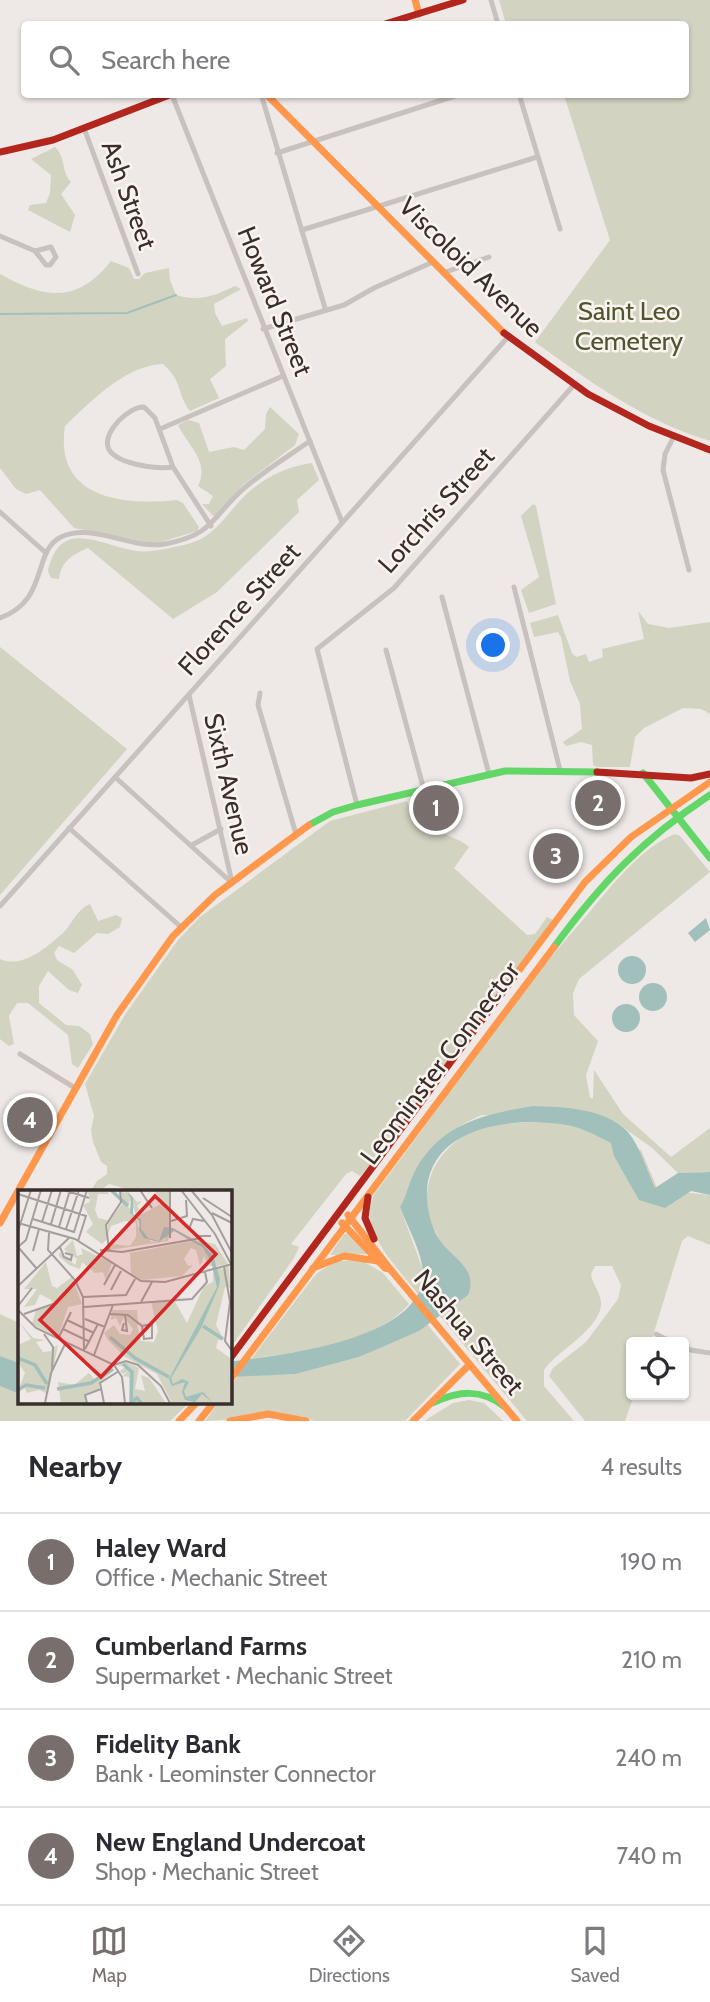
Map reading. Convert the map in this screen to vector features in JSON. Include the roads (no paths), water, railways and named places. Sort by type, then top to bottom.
[{"type":"main road","points":[[415,0],[419,14]]},
{"type":"main road","points":[[395,21],[463,0]]},
{"type":"main road","points":[[0,152],[30,147],[164,98]]},
{"type":"main road","name":"Viscoloid Avenue","points":[[270,98],[508,337],[573,386],[674,436],[710,450]]},
{"type":"main road","points":[[18,1190],[117,1014],[181,927],[232,883],[323,817],[357,805],[514,770],[643,773],[691,778],[710,774]]},
{"type":"main road","points":[[643,773],[710,858]]},
{"type":"main road","name":"Leominster Connector","points":[[231,1357],[578,891],[615,851],[670,807],[710,782]]},
{"type":"main road","name":"Leominster Connector","points":[[231,1378],[586,902],[627,858],[677,816],[710,795]]},
{"type":"main road","points":[[0,1223],[18,1191]]},
{"type":"main road","points":[[368,1194],[366,1224],[389,1266]]},
{"type":"main road","name":"Nashua Street","points":[[342,1210],[517,1421]]},
{"type":"main road","name":"Nashua Street","points":[[336,1218],[378,1261],[389,1266]]},
{"type":"main road","points":[[313,1268],[338,1255],[356,1255],[378,1261]]},
{"type":"main road","points":[[413,1421],[469,1365]]},
{"type":"main road","points":[[432,1402],[470,1390],[488,1394],[505,1407]]},
{"type":"main road","points":[[180,1421],[196,1404]]},
{"type":"main road","points":[[199,1421],[212,1404]]},
{"type":"main road","points":[[185,1421],[189,1413]]},
{"type":"main road","points":[[230,1421],[244,1416],[277,1414],[306,1421]]},
{"type":"street","points":[[491,0],[497,21]]},
{"type":"street","name":"Howard Street","points":[[173,98],[342,522]]},
{"type":"street","points":[[262,98],[325,308]]},
{"type":"street","points":[[277,153],[449,98]]},
{"type":"street","points":[[520,98],[560,229]]},
{"type":"street","name":"Ash Street","points":[[84,128],[138,274]]},
{"type":"street","points":[[302,230],[537,157]]},
{"type":"street","points":[[0,236],[35,251]]},
{"type":"street","points":[[443,273],[489,257]]},
{"type":"street","points":[[263,329],[325,308],[344,305],[374,288],[433,262]]},
{"type":"street","name":"Florence Street","points":[[0,906],[508,337]]},
{"type":"street","points":[[160,429],[283,376]]},
{"type":"street","name":"Lorchris Street","points":[[357,805],[317,649],[394,588],[573,386]]},
{"type":"street","points":[[173,467],[163,469],[113,455],[108,447],[108,437],[113,429],[138,407],[149,410],[160,429],[173,467],[211,526]]},
{"type":"street","points":[[674,436],[665,454],[663,470],[689,570]]},
{"type":"street","points":[[0,618],[10,614],[32,595],[46,553],[53,542],[73,533],[150,545],[192,537],[211,526],[240,492],[310,440]]},
{"type":"street","points":[[0,512],[46,553]]},
{"type":"street","points":[[514,587],[560,770]]},
{"type":"street","points":[[442,597],[489,774]]},
{"type":"street","points":[[386,650],[424,790]]},
{"type":"street","points":[[260,693],[258,705],[296,834]]},
{"type":"street","name":"Sixth Avenue","points":[[188,695],[232,883]]},
{"type":"street","points":[[115,776],[232,883]]},
{"type":"street","points":[[69,828],[181,927]]},
{"type":"street","points":[[192,845],[221,829]]},
{"type":"street","points":[[20,1054],[75,1088]]},
{"type":"street","points":[[656,1334],[662,1337]]},
{"type":"street","points":[[689,1350],[710,1353]]},
{"type":"water","points":[[706,918],[710,930],[695,942],[688,933]]},
{"type":"water","points":[[632,956],[642,960],[646,970],[642,980],[632,984],[622,980],[618,970],[622,960]]},
{"type":"water","points":[[653,983],[663,987],[667,997],[663,1007],[653,1011],[643,1007],[639,997],[643,987]]},
{"type":"water","points":[[626,1004],[636,1008],[640,1018],[636,1028],[626,1032],[616,1028],[612,1018],[616,1008]]},
{"type":"water","points":[[533,1106],[596,1113],[619,1124],[628,1132],[640,1151],[655,1188],[678,1173],[710,1172],[710,1195],[691,1191],[665,1208],[639,1200],[614,1156],[611,1143],[573,1126],[525,1122],[481,1129],[461,1137],[445,1150],[433,1166],[427,1188],[433,1228],[444,1246],[467,1271],[470,1278],[468,1295],[419,1331],[359,1357],[296,1374],[231,1377],[231,1362],[312,1349],[374,1329],[399,1315],[416,1297],[423,1274],[418,1249],[400,1207],[417,1167],[428,1152],[453,1130],[499,1113]]},
{"type":"water","points":[[0,1356],[18,1363],[18,1394],[0,1386]]},
{"type":"water","points":[[72,1404],[118,1404],[89,1406]]},
{"type":"waterway","points":[[0,314],[127,313],[176,295]]},
{"type":"place","name":"Cumberland Farms","points":[[598,803]]},
{"type":"place","name":"Haley Ward","points":[[436,808]]},
{"type":"place","name":"Fidelity Bank","points":[[556,856]]},
{"type":"place","name":"New England Undercoat","points":[[30,1120]]},
{"type":"park label","name":"Saint Leo Cemetery","points":[[629,326]]}]
